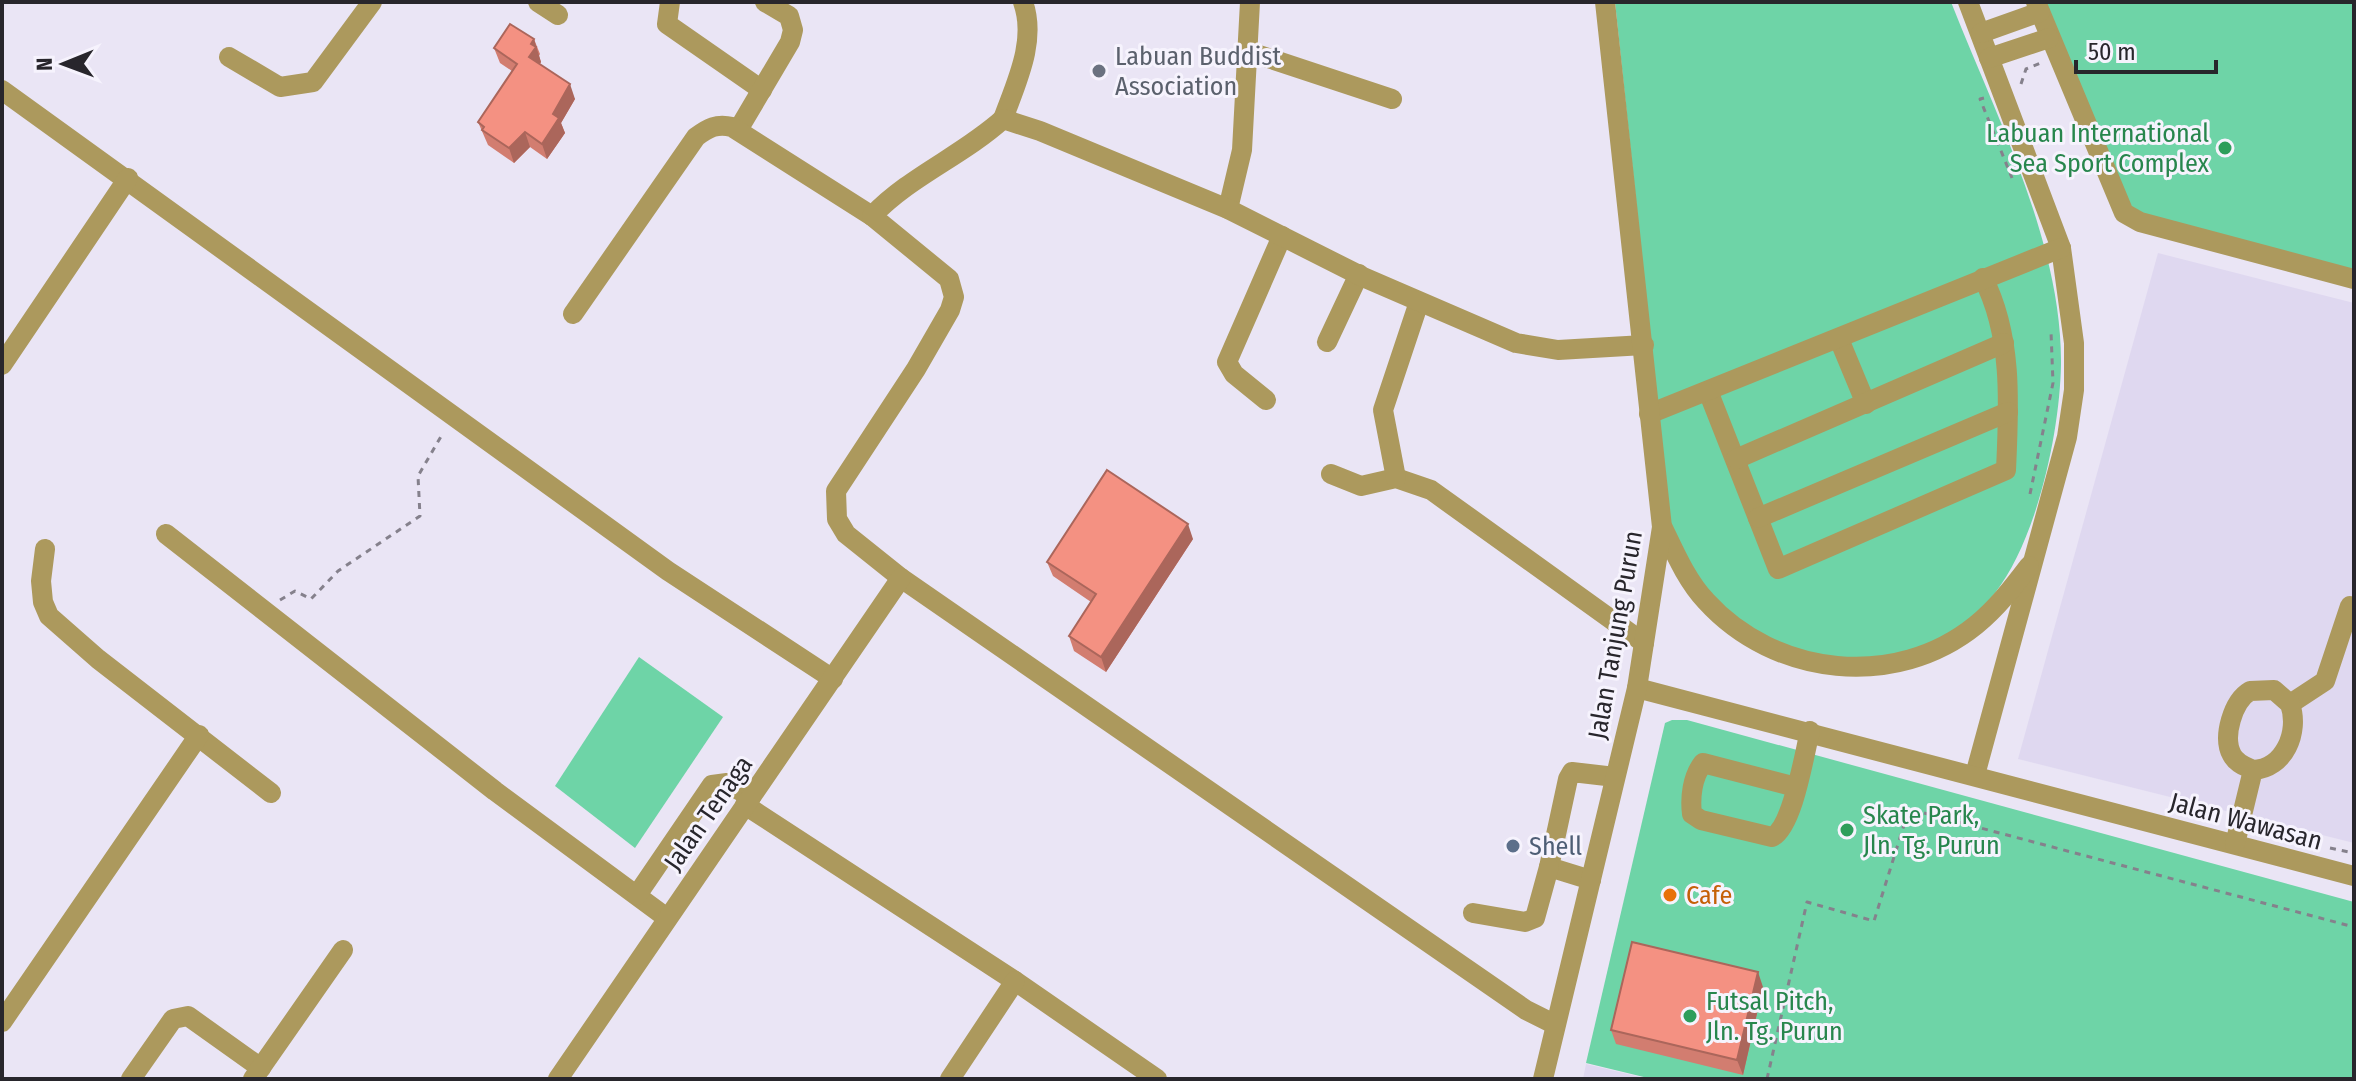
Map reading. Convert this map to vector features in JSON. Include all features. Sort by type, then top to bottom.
[{"type":"street","points":[[229,57],[280,87],[313,82],[372,2]]},
{"type":"street","points":[[538,2],[558,15]]},
{"type":"street","points":[[670,2],[667,24],[762,90]]},
{"type":"street","points":[[738,130],[790,42],[793,30],[789,16],[765,2]]},
{"type":"street","points":[[1228,209],[1242,150],[1250,52],[1250,2]]},
{"type":"street","name":"Jalan Tanjung Purun","points":[[1543,1079],[1637,688],[1662,527],[1605,2]]},
{"type":"street","points":[[1968,2],[2061,248],[2072,313],[2074,390],[2067,437],[1975,775]]},
{"type":"street","points":[[872,216],[888,199],[962,154],[1003,119],[1024,63],[1027,5]]},
{"type":"street","points":[[1981,33],[2038,7],[2124,213],[2140,222],[2354,279]]},
{"type":"street","points":[[1989,58],[2053,47]]},
{"type":"street","points":[[1250,52],[1392,99]]},
{"type":"street","points":[[2,90],[128,178],[668,571],[833,679]]},
{"type":"street","points":[[1003,119],[1040,131],[1228,209],[1419,302],[1536,348],[1644,345]]},
{"type":"street","points":[[573,314],[696,137],[721,124],[738,130],[872,216],[949,279],[954,297],[950,310],[916,369],[836,491],[837,519],[846,534],[901,578],[1526,1010],[1554,1024]]},
{"type":"street","points":[[2,365],[128,178]]},
{"type":"street","points":[[1266,400],[1234,374],[1227,362],[1282,236]]},
{"type":"street","points":[[1649,414],[2061,248]]},
{"type":"street","points":[[1327,342],[1359,274]]},
{"type":"street","points":[[1708,391],[1778,569],[2006,470],[2008,412],[2004,343],[1995,301],[1983,278]]},
{"type":"street","points":[[1396,478],[1383,410],[1419,302]]},
{"type":"street","points":[[1839,339],[1866,404]]},
{"type":"street","points":[[1736,459],[2004,343]]},
{"type":"street","points":[[1758,518],[2008,412]]},
{"type":"street","points":[[1331,474],[1368,487],[1396,478],[1431,490],[1644,643]]},
{"type":"street","points":[[1662,527],[1679,562],[1705,601],[1744,636],[1794,659],[1837,667],[1869,667],[1916,658],[1948,644],[2001,601],[2034,560]]},
{"type":"street","points":[[166,534],[265,613],[667,918]]},
{"type":"street","points":[[45,549],[41,581],[43,602],[49,616],[98,659],[271,793]]},
{"type":"street","name":"Jalan Tenaga","points":[[558,1079],[901,578]]},
{"type":"street","points":[[2290,704],[2325,681],[2350,606]]},
{"type":"street","name":"Jalan Wawasan","points":[[1637,688],[2354,876]]},
{"type":"street","points":[[2259,688],[2274,690],[2290,704],[2291,732],[2283,753],[2271,767],[2253,770],[2239,764],[2229,745],[2237,704],[2244,695],[2259,688]]},
{"type":"street","points":[[1796,787],[1703,763],[1697,771],[1690,801],[1692,814],[1701,820],[1772,837],[1786,824],[1796,787],[1810,731]]},
{"type":"street","points":[[2,1022],[199,735]]},
{"type":"street","points":[[2235,844],[2253,770]]},
{"type":"street","points":[[1473,913],[1525,922],[1535,918],[1572,772],[1615,777]]},
{"type":"street","points":[[637,895],[712,785],[727,783],[748,801],[1157,1079]]},
{"type":"street","points":[[1549,867],[1591,880]]},
{"type":"street","points":[[131,1079],[179,1015],[188,1016],[257,1073],[343,950]]},
{"type":"street","points":[[950,1079],[1015,981]]},
{"type":"path","points":[[2015,185],[1980,99],[2022,84],[2026,69],[2053,47]]},
{"type":"path","points":[[2027,506],[2053,383],[2051,326]]},
{"type":"path","points":[[265,613],[295,591],[311,599],[338,571],[420,516],[418,476],[442,440],[448,412]]},
{"type":"path","points":[[1767,1079],[1807,902],[1874,921],[1909,809],[2354,927]]},
{"type":"path","points":[[2325,847],[2354,853]]},
{"type":"shaded area","points":[[2158,253],[2354,303],[2354,843],[2018,759]]},
{"type":"shaded area","points":[[1586,1064],[1649,1079],[1583,1079]]},
{"type":"green space","points":[[1615,2],[1951,2],[2023,179],[2038,225],[2058,318],[2061,364],[2051,452],[2023,544],[1995,593],[1966,622],[1932,642],[1894,654],[1855,658],[1815,654],[1777,642],[1742,623],[1712,596],[1683,553],[1670,524]]},
{"type":"green space","name":"Labuan International Sea Sport Complex","points":[[2036,2],[2354,2],[2354,280],[2168,233],[2116,196]]},
{"type":"green space","points":[[639,657],[723,717],[635,848],[555,786]]},
{"type":"green space","points":[[1687,720],[2354,902],[2354,1079],[1652,1079],[1586,1063],[1665,723]]},
{"type":"building","points":[[510,24],[534,39],[531,44],[536,47],[529,57],[570,84],[553,114],[559,118],[542,144],[525,132],[509,148],[482,130],[484,127],[478,122],[517,64],[494,48]]},
{"type":"building","points":[[1107,470],[1188,524],[1101,657],[1069,636],[1096,594],[1047,562]]},
{"type":"building","name":"Futsal Pitch, Jln. Tg. Purun","points":[[1632,942],[1758,972],[1737,1060],[1611,1030]]},
{"type":"place","name":"Labuan Buddist Association","points":[[1099,71]]},
{"type":"place","name":"Labuan International Sea Sport Complex","points":[[2225,148]]},
{"type":"place","name":"Skate Park, Jln. Tg. Purun","points":[[1847,830]]},
{"type":"place","name":"Shell","points":[[1513,846]]},
{"type":"place","name":"Cafe","points":[[1670,895]]},
{"type":"place","name":"Futsal Pitch, Jln. Tg. Purun","points":[[1690,1016]]}]
